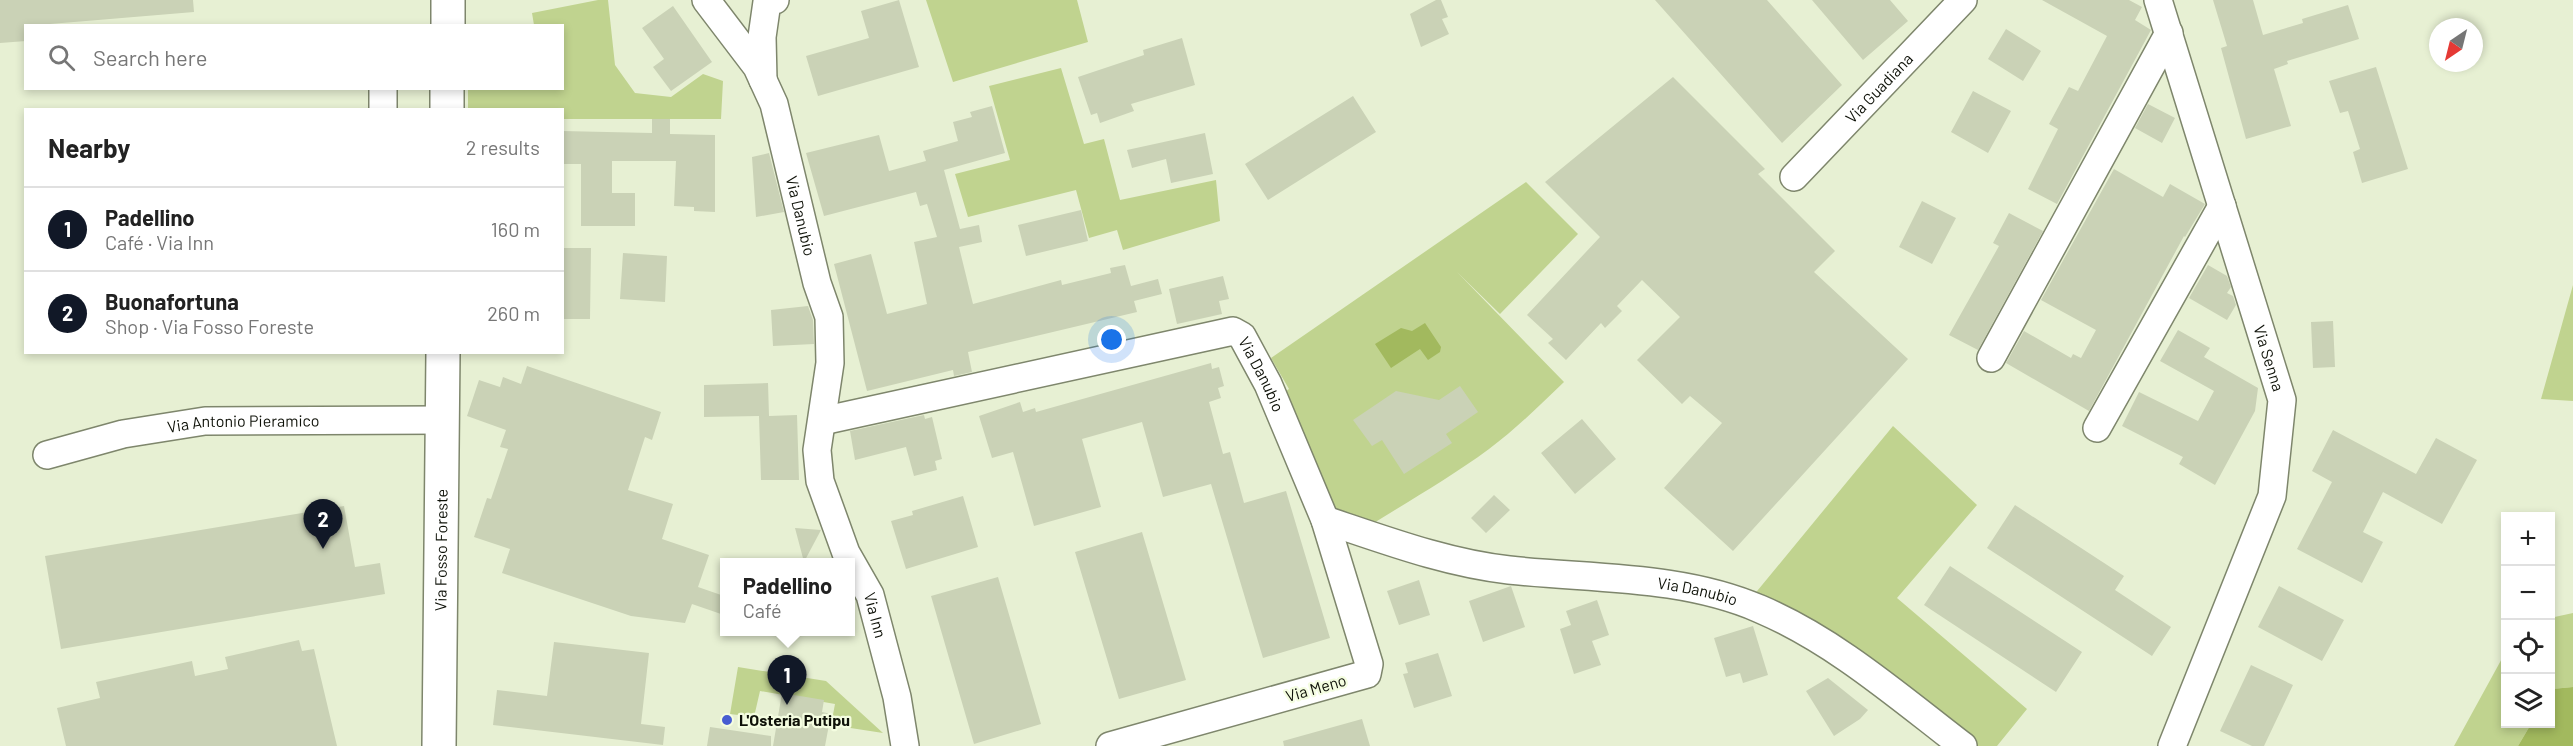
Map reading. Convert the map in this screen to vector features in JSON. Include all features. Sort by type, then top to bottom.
[{"type":"main road","points":[[448,0],[448,24]]},
{"type":"main road","points":[[447,90],[447,108]]},
{"type":"main road","name":"Via Fosso Foreste","points":[[439,746],[444,354]]},
{"type":"street","name":"Via Danubio","points":[[706,0],[757,67],[774,104],[817,283],[829,317],[831,363],[822,421],[1233,331],[1242,336],[1268,384],[1325,520],[1434,555],[1507,570],[1647,582],[1703,591],[1760,609],[1813,636],[1882,683],[1963,746]]},
{"type":"street","name":"Via Guadiana","points":[[1794,177],[1963,0]]},
{"type":"street","name":"Via Senna","points":[[2158,0],[2282,400],[2272,496],[2172,746]]},
{"type":"street","points":[[737,39],[770,1]]},
{"type":"street","points":[[763,80],[762,37],[770,1]]},
{"type":"street","points":[[1991,358],[2169,33]]},
{"type":"street","points":[[383,90],[383,108]]},
{"type":"street","points":[[2097,428],[2222,206]]},
{"type":"street","name":"Via Antonio Pieramico","points":[[47,455],[123,434],[205,421],[443,420]]},
{"type":"street","name":"Via Inn","points":[[822,421],[817,450],[820,481],[849,558]]},
{"type":"street","name":"Via Meno","points":[[1110,746],[1367,674],[1369,664],[1325,520]]},
{"type":"street","name":"Via Inn","points":[[855,569],[870,595],[897,697],[905,746]]},
{"type":"shaded area","points":[[608,0],[615,65],[635,93],[671,97],[703,74],[723,81],[721,119],[564,119],[564,108],[468,108],[468,90],[564,90],[564,24],[534,24],[532,13]]},
{"type":"shaded area","points":[[926,0],[1077,0],[1088,42],[953,82]]},
{"type":"shaded area","points":[[1061,68],[1084,144],[1104,139],[1120,200],[1216,180],[1220,221],[1123,250],[1117,230],[1089,238],[1076,190],[968,217],[955,174],[1010,160],[989,86]]},
{"type":"shaded area","points":[[1526,182],[1578,234],[1500,314],[1457,272],[1564,382],[1489,449],[1369,526],[1329,505],[1283,393],[1289,389],[1271,358]]},
{"type":"shaded area","points":[[2573,285],[2573,401],[2541,399]]},
{"type":"shaded area","points":[[1425,323],[1441,347],[1440,352],[1428,360],[1420,349],[1391,368],[1375,344],[1401,328],[1412,331]]},
{"type":"shaded area","points":[[1893,426],[1977,505],[1897,598],[2027,709],[1997,746],[1968,746],[1753,596]]},
{"type":"shaded area","points":[[2573,613],[2573,687],[2555,689],[2555,617]]},
{"type":"shaded area","points":[[2501,660],[2501,728],[2529,728],[2518,746],[2454,746]]},
{"type":"shaded area","points":[[738,667],[826,681],[883,733],[831,725],[835,704],[760,691],[754,717],[730,714]]},
{"type":"shaded area","points":[[2573,687],[2573,746],[2518,746],[2529,728],[2555,728],[2555,689]]},
{"type":"building","points":[[0,0],[193,0],[194,12],[50,24],[24,24],[24,41],[0,43]]},
{"type":"building","points":[[899,0],[919,67],[818,96],[806,56],[869,38],[861,11]]},
{"type":"building","points":[[1436,0],[1441,0],[1448,17],[1442,19],[1449,34],[1421,47],[1410,14]]},
{"type":"building","points":[[1655,0],[1767,0],[1842,85],[1782,143]]},
{"type":"building","points":[[1812,0],[1890,0],[1908,21],[1863,60]]},
{"type":"building","points":[[2042,0],[2129,0],[2142,7],[2135,20],[2151,30],[2057,204],[2028,189],[2058,129],[2049,124],[2069,87],[2078,91],[2107,36]]},
{"type":"building","points":[[2213,0],[2253,0],[2263,35],[2303,23],[2302,19],[2348,5],[2359,39],[2287,61],[2288,64],[2274,69],[2291,126],[2246,139],[2221,48],[2227,46]]},
{"type":"building","points":[[673,6],[712,62],[671,91],[653,67],[664,59],[642,28]]},
{"type":"building","points":[[2006,29],[2041,51],[2023,81],[1988,59]]},
{"type":"building","points":[[1182,38],[1195,85],[1131,104],[1134,111],[1100,123],[1097,113],[1091,115],[1078,77],[1144,55],[1143,50]]},
{"type":"building","points":[[2376,67],[2408,169],[2362,183],[2353,152],[2360,149],[2348,111],[2340,113],[2329,81]]},
{"type":"building","points":[[1673,77],[1765,169],[1758,174],[1835,251],[1814,272],[1908,359],[1733,551],[1664,488],[1722,423],[1690,396],[1682,404],[1637,360],[1680,317],[1642,280],[1617,306],[1622,311],[1605,328],[1601,323],[1566,360],[1548,343],[1553,339],[1527,315],[1600,237],[1545,182]]},
{"type":"building","points":[[1973,91],[2011,111],[1988,153],[1951,132]]},
{"type":"building","points":[[1353,96],[1376,132],[1268,200],[1245,164]]},
{"type":"building","points":[[2148,104],[2175,118],[2162,143],[2135,128]]},
{"type":"building","points":[[992,106],[1005,153],[944,170],[960,229],[979,225],[982,242],[959,247],[973,304],[1061,280],[1062,285],[1111,273],[1110,268],[1125,265],[1131,286],[1158,279],[1162,294],[1134,301],[1137,312],[968,352],[972,372],[954,376],[953,370],[867,391],[834,264],[871,254],[887,314],[927,304],[914,242],[937,237],[927,204],[920,206],[916,192],[824,216],[806,153],[879,135],[889,171],[926,161],[923,151],[958,141],[953,122],[972,117],[970,112]]},
{"type":"building","points":[[652,119],[670,119],[670,134],[715,135],[715,212],[694,211],[694,207],[674,206],[676,161],[612,161],[612,193],[635,193],[635,226],[581,226],[581,164],[564,164],[564,131],[652,133]]},
{"type":"building","points":[[1205,133],[1213,174],[1171,183],[1166,159],[1132,168],[1127,150]]},
{"type":"building","points":[[769,153],[784,212],[756,217],[752,157]]},
{"type":"building","points":[[2114,169],[2163,197],[2170,184],[2205,204],[2184,236],[2089,411],[2006,363],[2024,331],[2071,358],[2073,354],[2081,358],[2096,330],[2041,300]]},
{"type":"building","points":[[1922,201],[1956,218],[1932,264],[1899,247]]},
{"type":"building","points":[[1081,210],[1088,241],[1026,256],[1018,225]]},
{"type":"building","points":[[2009,213],[2043,231],[1978,350],[1949,335],[1999,246],[1993,243]]},
{"type":"building","points":[[564,248],[591,248],[590,319],[564,319]]},
{"type":"building","points":[[623,253],[667,256],[665,302],[620,299]]},
{"type":"building","points":[[2208,265],[2227,276],[2231,287],[2227,293],[2233,296],[2236,305],[2227,320],[2189,298]]},
{"type":"building","points":[[1223,276],[1229,299],[1219,301],[1222,314],[1177,324],[1169,289]]},
{"type":"building","points":[[808,306],[813,320],[814,344],[773,346],[771,310]]},
{"type":"building","points":[[2333,321],[2335,367],[2313,368],[2311,322]]},
{"type":"building","points":[[2178,330],[2210,348],[2204,357],[2258,388],[2255,411],[2215,485],[2179,464],[2183,457],[2122,426],[2139,392],[2198,421],[2214,391],[2160,361]]},
{"type":"building","points":[[1211,363],[1212,369],[1219,367],[1224,386],[1218,388],[1221,398],[1209,402],[1223,454],[1230,452],[1244,503],[1286,491],[1330,638],[1263,658],[1211,484],[1163,497],[1142,422],[1082,439],[1101,507],[1034,526],[1013,452],[992,458],[979,416],[1020,402],[1023,412],[1035,408],[1036,412]]},
{"type":"building","points":[[527,366],[661,412],[652,440],[645,437],[628,490],[673,504],[662,539],[709,555],[698,587],[720,595],[720,614],[692,604],[685,623],[631,616],[502,573],[510,549],[474,537],[487,498],[491,499],[508,449],[500,447],[506,430],[467,416],[479,380],[500,387],[503,377],[521,384]]},
{"type":"building","points":[[768,383],[769,416],[797,415],[799,480],[761,480],[759,416],[704,417],[704,385]]},
{"type":"building","points":[[1460,386],[1478,412],[1446,434],[1452,443],[1404,474],[1382,440],[1372,446],[1353,420],[1396,391],[1439,400]]},
{"type":"building","points":[[924,415],[925,419],[932,417],[942,459],[935,461],[937,470],[914,476],[906,447],[855,460],[850,431]]},
{"type":"building","points":[[1582,419],[1616,459],[1575,494],[1541,453]]},
{"type":"building","points":[[2333,430],[2416,474],[2436,438],[2477,460],[2442,524],[2383,492],[2363,532],[2383,542],[2362,583],[2297,549],[2332,482],[2312,471]]},
{"type":"building","points":[[1494,495],[1510,510],[1486,533],[1471,518]]},
{"type":"building","points":[[963,496],[978,547],[906,569],[891,521],[913,515],[912,511]]},
{"type":"building","points":[[2015,505],[2124,576],[2115,590],[2171,627],[2152,656],[1987,548]]},
{"type":"building","points":[[344,506],[355,567],[380,563],[385,594],[61,649],[45,556]]},
{"type":"building","points":[[795,528],[821,530],[806,558],[803,558]]},
{"type":"building","points":[[1142,532],[1186,680],[1119,699],[1075,552]]},
{"type":"building","points":[[1950,566],[2082,652],[2056,692],[1924,605]]},
{"type":"building","points":[[998,577],[1041,724],[974,744],[931,596]]},
{"type":"building","points":[[1419,580],[1430,615],[1399,625],[1387,591]]},
{"type":"building","points":[[1511,586],[1525,627],[1483,642],[1469,601]]},
{"type":"building","points":[[2279,586],[2344,620],[2322,661],[2258,627]]},
{"type":"building","points":[[1597,600],[1609,635],[1592,641],[1601,665],[1574,674],[1560,629],[1571,625],[1566,611]]},
{"type":"building","points":[[1753,626],[1768,675],[1743,683],[1740,673],[1726,677],[1714,638]]},
{"type":"building","points":[[299,640],[302,651],[314,649],[337,746],[66,746],[57,708],[100,698],[96,682],[192,661],[195,676],[228,669],[225,657]]},
{"type":"building","points":[[554,642],[649,653],[641,724],[665,727],[663,745],[493,725],[497,690],[547,696]]},
{"type":"building","points":[[1438,653],[1452,696],[1414,708],[1403,674],[1408,673],[1405,663]]},
{"type":"building","points":[[2251,665],[2293,685],[2264,746],[2252,746],[2220,731]]},
{"type":"building","points":[[1828,678],[1868,710],[1860,719],[1834,736],[1806,691]]},
{"type":"building","points":[[782,693],[824,700],[822,712],[831,714],[825,746],[773,746]]},
{"type":"building","points":[[1362,719],[1370,746],[1284,746],[1283,741]]},
{"type":"building","points":[[710,727],[771,736],[771,746],[707,746]]},
{"type":"place","name":"Buonafortuna","points":[[323,549]]},
{"type":"place","name":"Padellino","points":[[787,705]]},
{"type":"place","name":"L'Osteria Putipu","points":[[727,720]]}]
